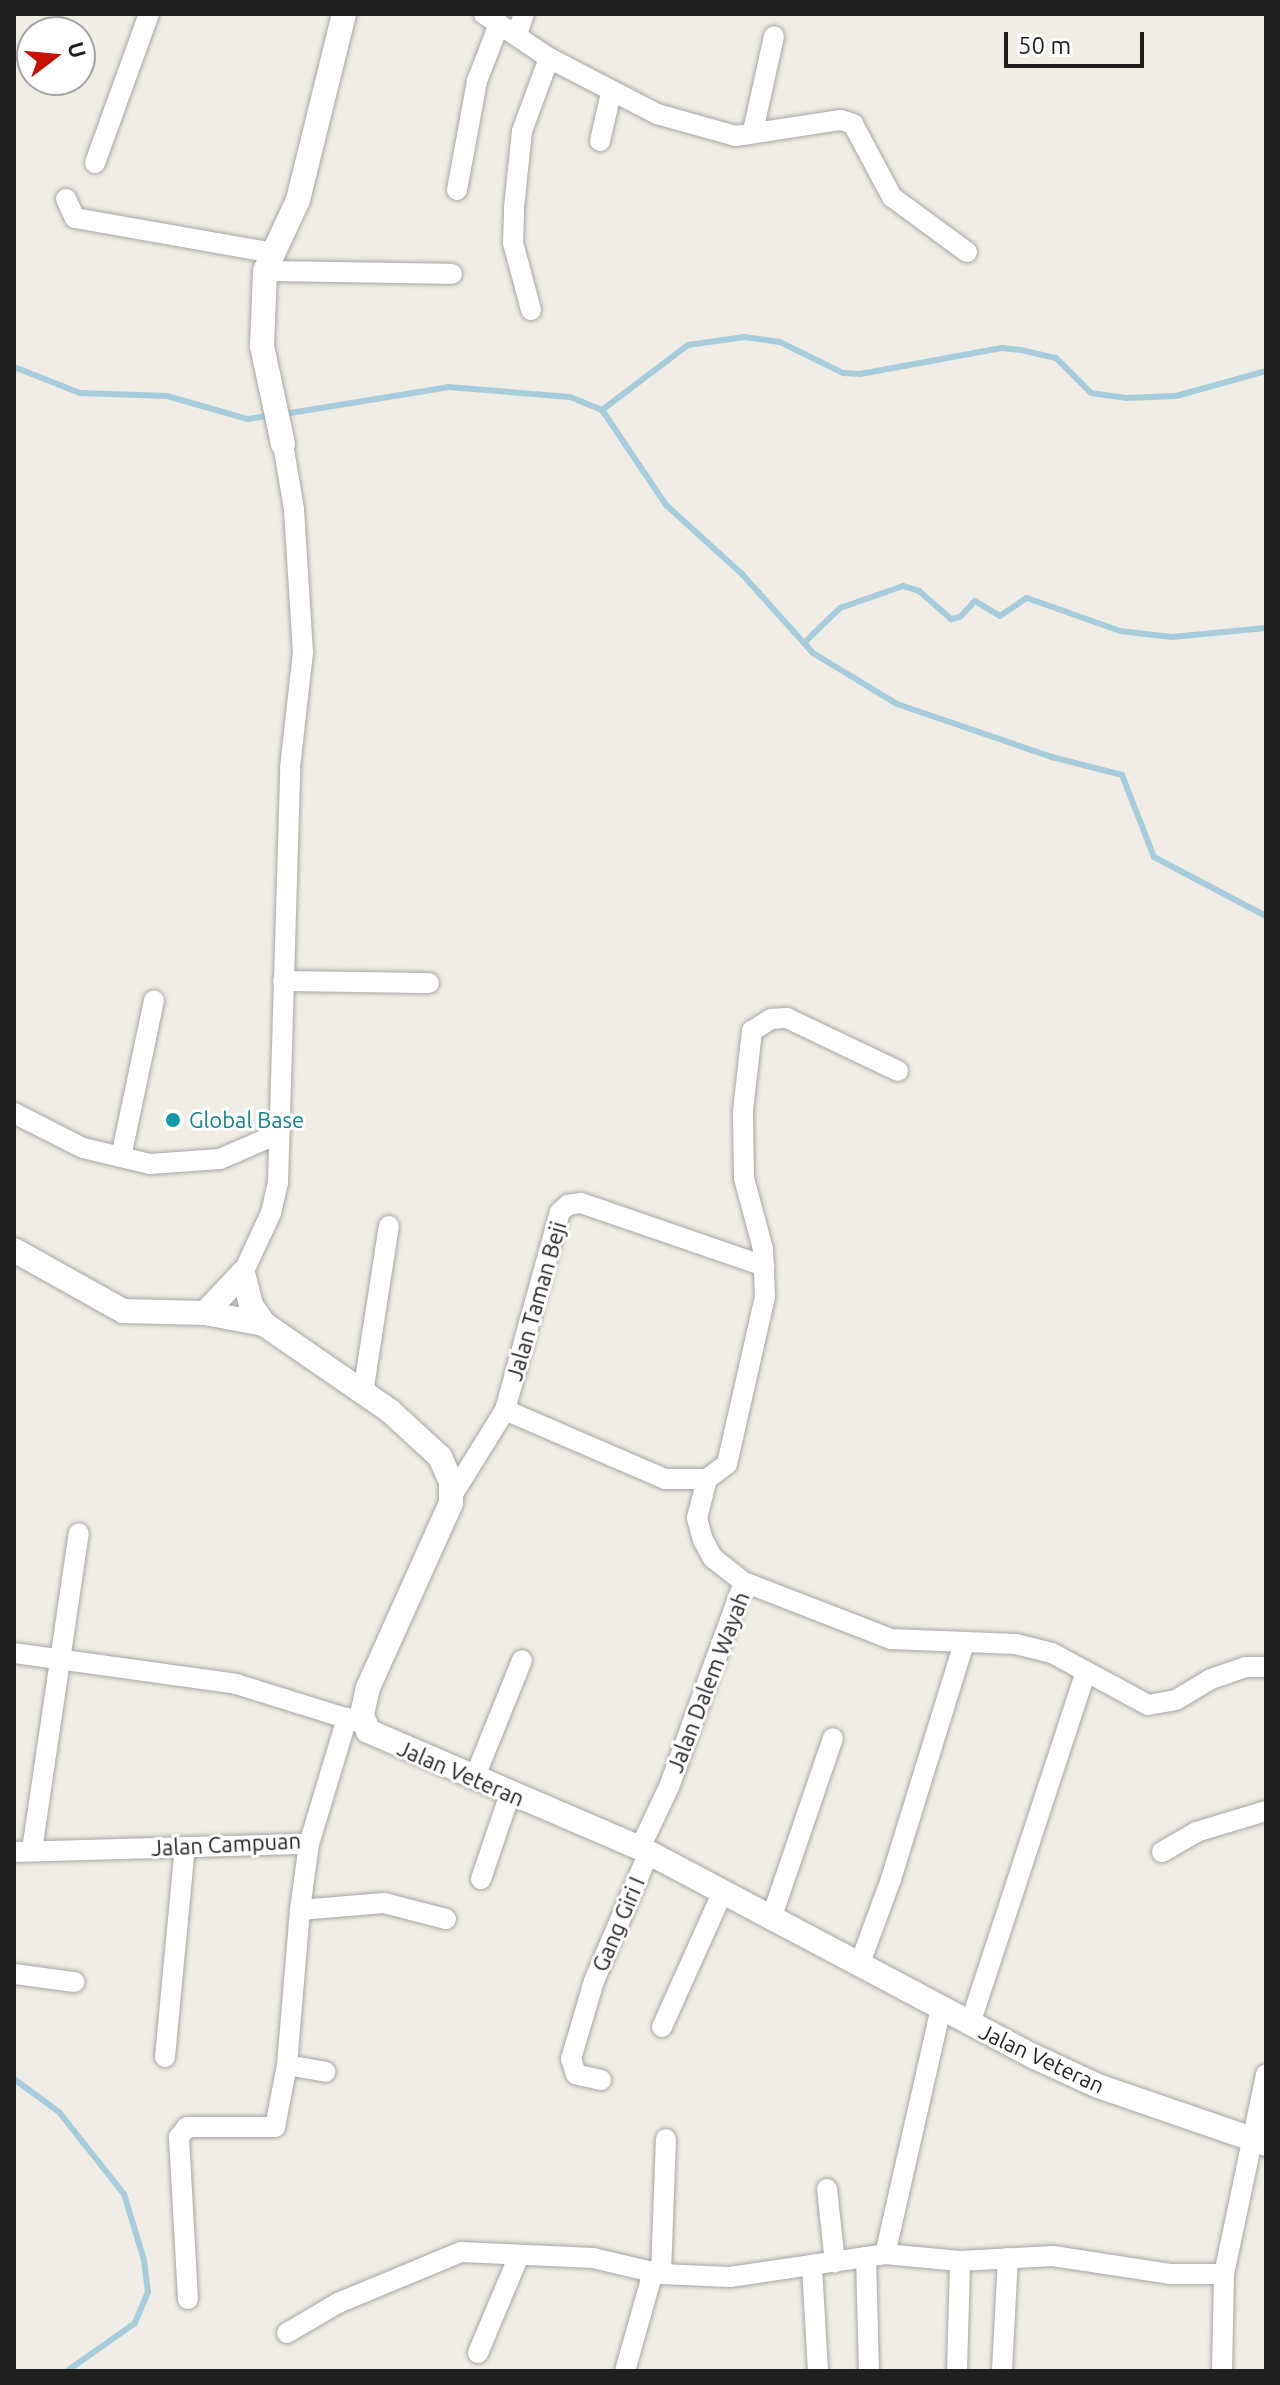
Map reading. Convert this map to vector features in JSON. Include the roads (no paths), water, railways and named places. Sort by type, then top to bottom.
[{"type":"street","points":[[95,163],[149,14]]},
{"type":"street","points":[[205,1313],[243,1273],[271,1213],[278,1182],[290,768],[303,653],[296,537],[283,444],[270,400],[262,336],[269,262],[298,200],[344,14]]},
{"type":"street","points":[[457,190],[477,81],[500,24],[524,14]]},
{"type":"street","points":[[500,24],[549,58],[611,93],[657,114],[736,136],[841,120],[853,124],[892,197],[967,252]]},
{"type":"street","points":[[753,131],[774,36]]},
{"type":"street","points":[[531,310],[513,243],[514,208],[522,131],[549,58]]},
{"type":"street","points":[[600,141],[611,93]]},
{"type":"street","points":[[66,199],[75,218],[269,262],[452,274]]},
{"type":"street","points":[[283,981],[429,983]]},
{"type":"street","points":[[121,1157],[154,1000]]},
{"type":"street","points":[[505,1410],[665,1479],[707,1479],[727,1464],[739,1427],[749,1354],[765,1297],[764,1266],[744,1178],[743,1111],[752,1031],[771,1019],[787,1018],[898,1071]]},
{"type":"street","points":[[14,1113],[83,1148],[150,1164],[220,1159],[280,1133]]},
{"type":"street","name":"Jalan Taman Beji","points":[[453,1494],[505,1410],[560,1212],[568,1205],[581,1203],[764,1266]]},
{"type":"street","points":[[363,1393],[389,1226]]},
{"type":"street","points":[[14,1250],[123,1311],[205,1313],[264,1324]]},
{"type":"street","points":[[14,1653],[61,1661],[155,1669],[236,1684],[355,1721],[363,1707],[380,1656],[453,1494],[440,1457],[363,1393],[264,1324],[251,1305],[243,1273]]},
{"type":"street","points":[[707,1479],[697,1518],[703,1540],[713,1558],[744,1582]]},
{"type":"street","points":[[23,1851],[61,1661],[79,1533]]},
{"type":"street","name":"Jalan Dalem Wayah","points":[[644,1856],[744,1582],[891,1639],[1016,1644],[1052,1653],[1148,1705],[1161,1705],[1211,1679],[1266,1667]]},
{"type":"street","points":[[860,1963],[891,1879],[964,1643]]},
{"type":"street","points":[[474,1779],[522,1660]]},
{"type":"street","points":[[970,2024],[1086,1672]]},
{"type":"street","name":"Jalan Veteran","points":[[355,1721],[373,1735],[723,1891],[970,2024],[1098,2086],[1261,2142]]},
{"type":"street","name":"Jalan Campuan","points":[[23,1851],[309,1844],[355,1721]]},
{"type":"street","points":[[772,1916],[833,1738]]},
{"type":"street","points":[[481,1879],[510,1794]]},
{"type":"street","points":[[1162,1852],[1196,1832],[1266,1811]]},
{"type":"street","points":[[188,2299],[179,2137],[187,2127],[275,2127],[287,2065],[300,1910],[309,1844]]},
{"type":"street","points":[[165,2057],[185,1847]]},
{"type":"street","name":"Gang Giri I","points":[[601,2080],[576,2074],[571,2059],[594,1981],[644,1856]]},
{"type":"street","points":[[662,2027],[723,1891]]},
{"type":"street","points":[[300,1910],[384,1903],[446,1919]]},
{"type":"street","points":[[14,1974],[74,1982]]},
{"type":"street","points":[[869,2371],[875,2256],[941,2008]]},
{"type":"street","points":[[287,2065],[325,2072]]},
{"type":"street","points":[[1222,2371],[1224,2274],[1261,2142],[1266,2074]]},
{"type":"street","points":[[625,2371],[657,2273],[666,2139]]},
{"type":"street","points":[[827,2189],[835,2263]]},
{"type":"street","points":[[287,2333],[338,2303],[461,2252],[518,2258],[593,2258],[657,2273],[730,2277],[875,2256],[960,2261],[1053,2256],[1170,2274],[1224,2274]]},
{"type":"street","points":[[478,2353],[518,2258]]},
{"type":"street","points":[[1002,2371],[1008,2258]]},
{"type":"street","points":[[957,2371],[960,2261]]},
{"type":"street","points":[[812,2267],[818,2371]]},
{"type":"waterway","points":[[602,410],[688,345],[744,337],[780,342],[843,373],[860,374],[1002,348],[1021,350],[1056,358],[1091,393],[1126,398],[1176,396],[1266,371]]},
{"type":"waterway","points":[[14,367],[80,393],[167,396],[248,419],[273,415]]},
{"type":"waterway","points":[[284,414],[448,387],[570,397],[602,410],[666,505],[742,574],[813,653],[897,704],[1052,757],[1122,775],[1154,857],[1266,916]]},
{"type":"waterway","points":[[804,643],[840,608],[903,586],[919,591],[951,619],[960,617],[975,601],[1000,616],[1027,598],[1120,631],[1172,637],[1266,628]]},
{"type":"waterway","points":[[14,2079],[59,2112],[124,2194],[144,2260],[148,2292],[135,2323],[67,2371]]},
{"type":"place","name":"Global Base","points":[[173,1120]]}]
